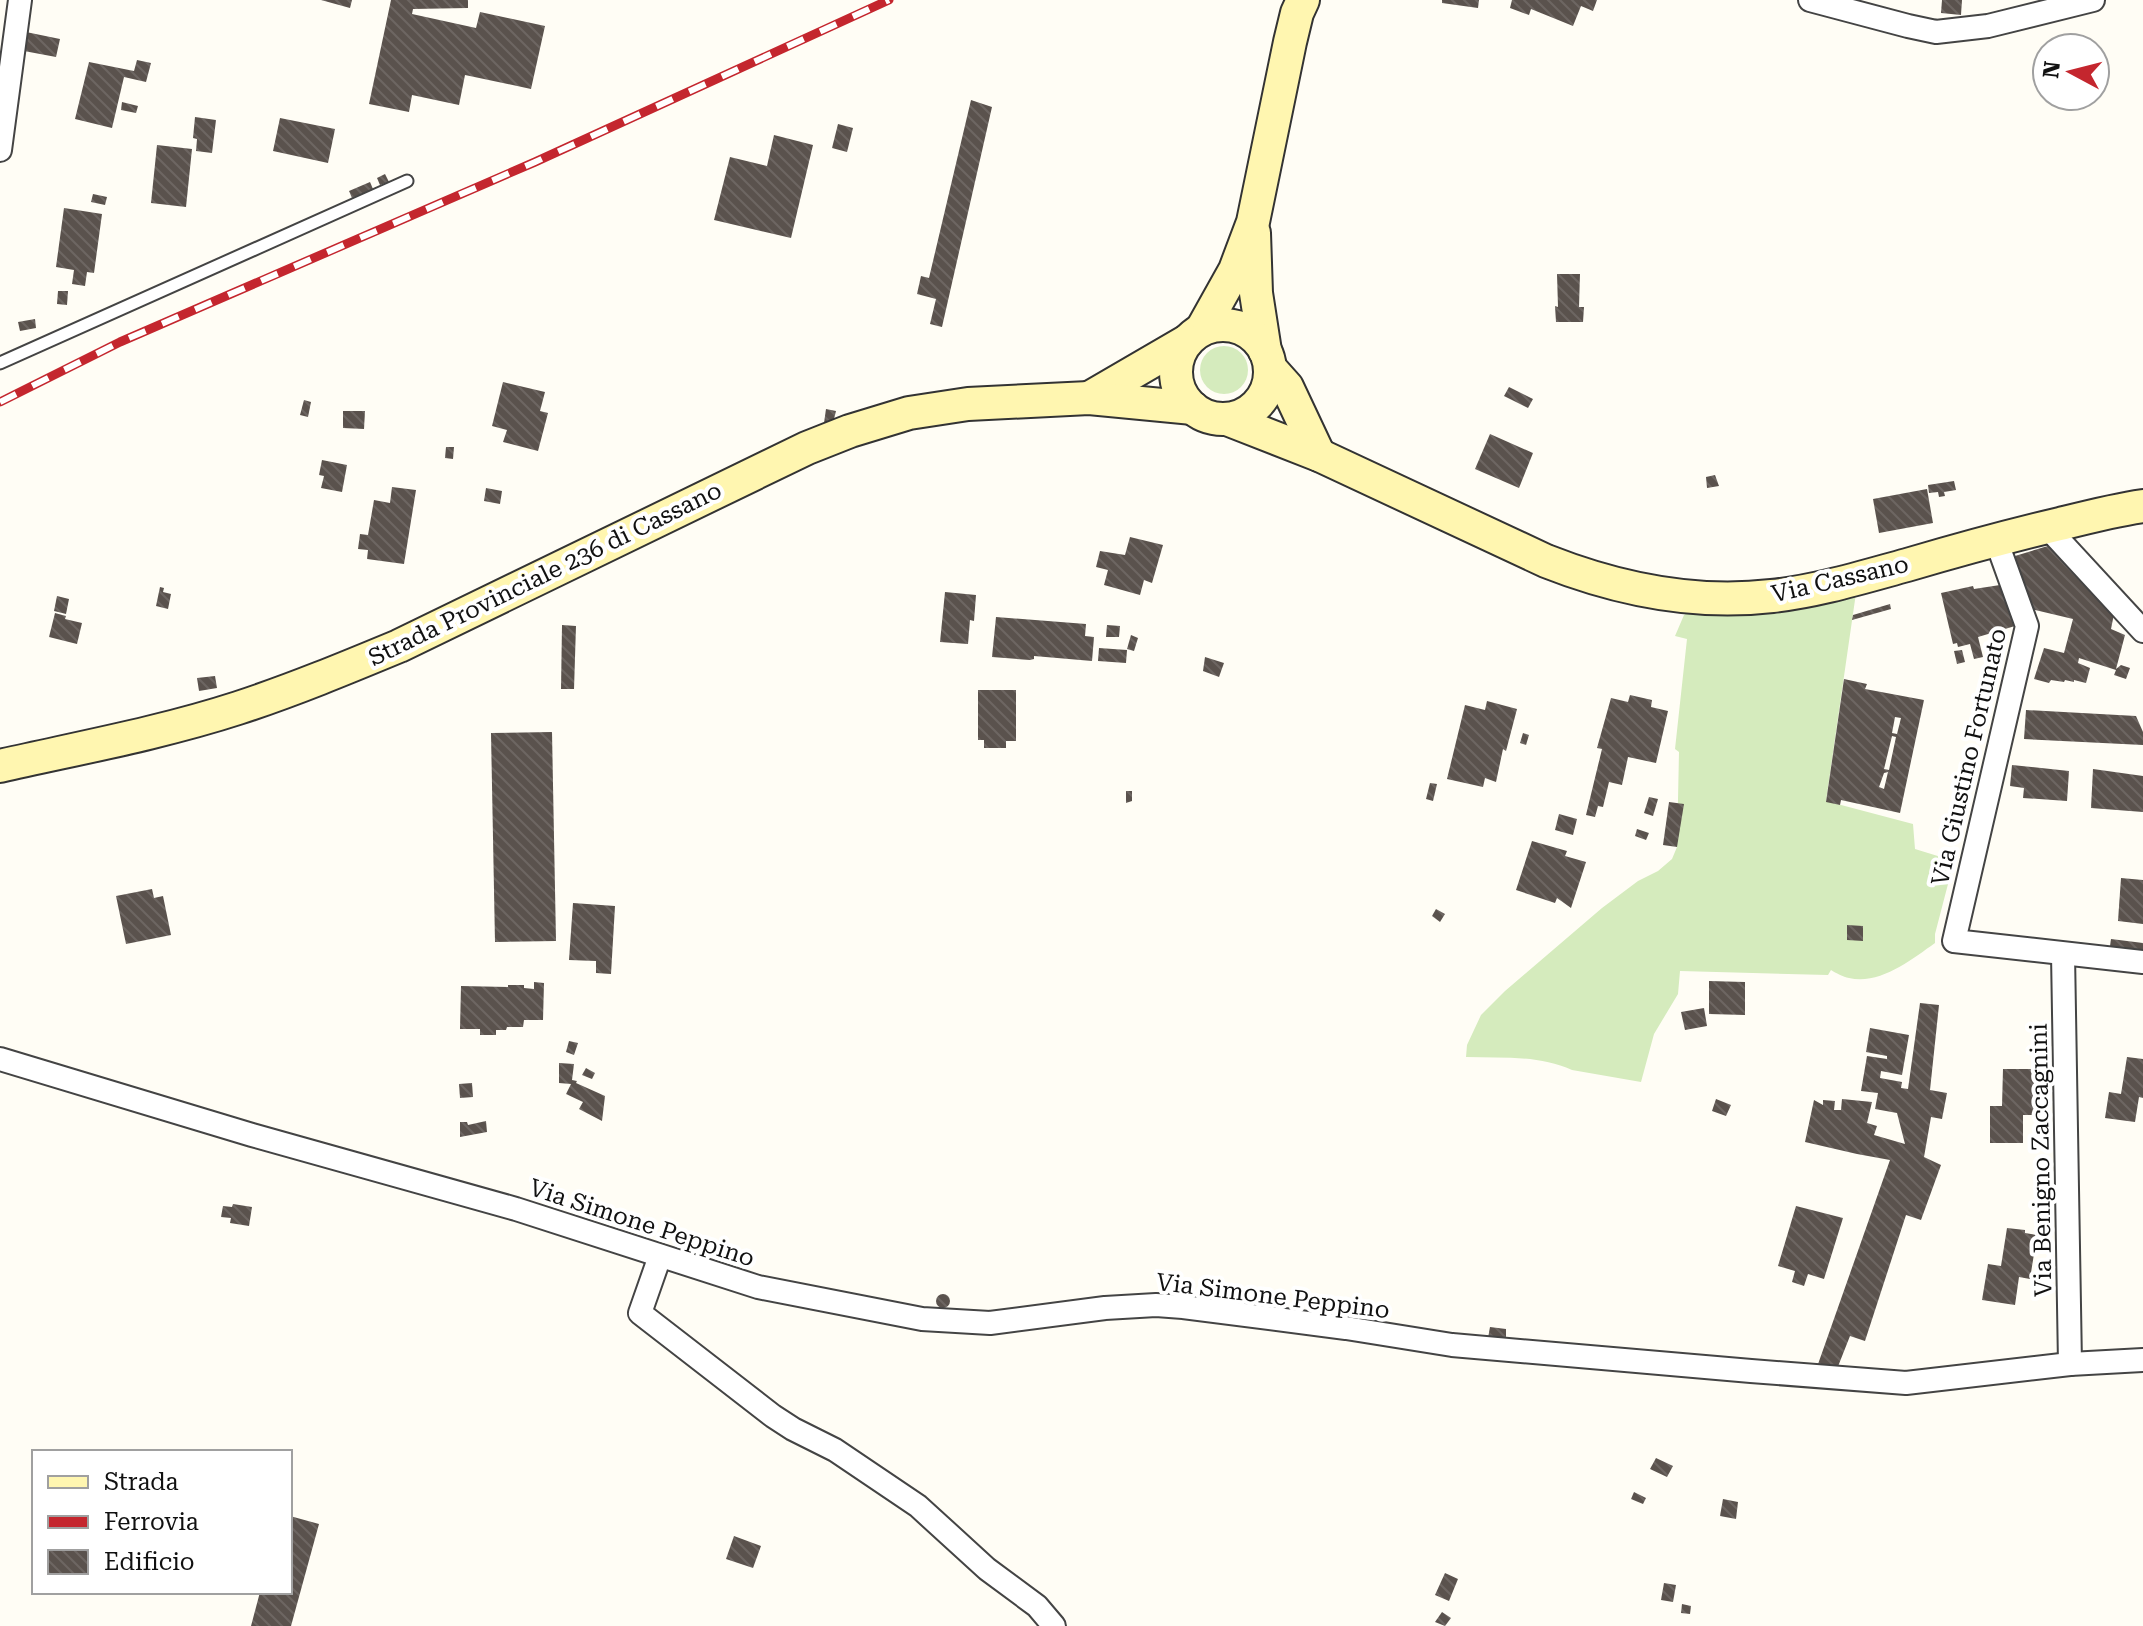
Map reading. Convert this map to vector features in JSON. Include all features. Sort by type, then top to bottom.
[{"type":"main road","points":[[1253,222],[1256,293],[1269,382],[1254,407],[1241,416],[1227,419],[1203,415],[1183,397],[1177,383],[1179,354],[1235,270],[1253,222],[1290,42],[1303,0]]},
{"type":"main road","points":[[1089,398],[1194,335],[1216,325],[1231,325],[1257,339],[1287,387],[1319,455]]},
{"type":"main road","name":"Strada Provinciale 236 di Cassano","points":[[0,766],[212,715],[347,667],[399,646],[784,459],[862,426],[909,413],[968,404],[1089,398],[1193,408]]},
{"type":"main road","name":"Via Cassano","points":[[1227,419],[1319,455],[1546,561],[1594,579],[1645,590],[1710,598],[1771,596],[1827,586],[2047,527],[2143,506]]},
{"type":"street","points":[[0,150],[20,0]]},
{"type":"street","points":[[1810,0],[1936,32],[1988,26],[2093,0]]},
{"type":"street","points":[[2047,527],[2143,631]]},
{"type":"street","name":"Via Giustino Fortunato","points":[[1996,540],[2027,626],[1954,941],[2063,954]]},
{"type":"street","points":[[2063,954],[2143,962]]},
{"type":"street","name":"Via Benigno Zaccagnini","points":[[2063,954],[2070,1364]]},
{"type":"street","name":"Via Simone Peppino","points":[[0,1059],[252,1135],[516,1209],[758,1287],[922,1319],[990,1323],[1105,1308],[1156,1305],[1346,1328],[1452,1345],[1906,1383],[2070,1364],[2143,1360]]},
{"type":"street","points":[[660,1256],[640,1313],[773,1416],[835,1450],[918,1506],[987,1569],[1037,1606],[1054,1626]]},
{"type":"lane","points":[[0,363],[407,181]]},
{"type":"green space","points":[[1224,346],[1241,353],[1248,370],[1241,387],[1224,394],[1207,387],[1200,370],[1207,353]]},
{"type":"green space","points":[[1856,593],[1826,801],[1913,824],[1915,849],[1954,861],[1935,943],[1895,970],[1872,978],[1847,977],[1831,970],[1828,975],[1680,971],[1678,994],[1654,1034],[1641,1082],[1533,1060],[1466,1057],[1467,1045],[1481,1015],[1505,991],[1602,908],[1672,859],[1677,847],[1679,752],[1675,749],[1687,639],[1675,636],[1684,615],[1698,606]]},
{"type":"building","points":[[321,0],[352,0],[350,8]]},
{"type":"building","points":[[391,0],[468,0],[468,8],[413,9],[412,14],[476,28],[480,12],[545,26],[531,89],[465,75],[459,105],[412,95],[409,112],[369,104]]},
{"type":"building","points":[[1442,0],[1479,0],[1478,8],[1442,3]]},
{"type":"building","points":[[1512,0],[1597,0],[1593,11],[1581,6],[1573,26],[1531,9],[1529,15],[1510,8]]},
{"type":"building","points":[[1942,0],[1962,0],[1961,15],[1941,13]]},
{"type":"building","points":[[26,32],[60,39],[56,57],[24,51]]},
{"type":"building","points":[[137,60],[151,63],[146,82],[124,77],[112,128],[75,119],[89,62],[134,71]]},
{"type":"building","points":[[971,100],[992,107],[942,327],[930,324],[936,299],[917,294],[921,276],[929,278]]},
{"type":"building","points":[[122,102],[138,106],[136,113],[121,110]]},
{"type":"building","points":[[195,117],[216,120],[212,153],[196,151],[197,139],[193,138]]},
{"type":"building","points":[[280,118],[335,129],[328,163],[273,151]]},
{"type":"building","points":[[838,124],[853,128],[847,152],[832,148]]},
{"type":"building","points":[[774,135],[813,145],[791,238],[714,220],[730,157],[767,166]]},
{"type":"building","points":[[157,145],[192,149],[186,207],[151,203]]},
{"type":"building","points":[[385,174],[389,182],[380,185],[377,178]]},
{"type":"building","points":[[370,182],[373,189],[352,198],[349,191]]},
{"type":"building","points":[[93,194],[107,197],[105,205],[91,202]]},
{"type":"building","points":[[64,208],[102,214],[94,273],[87,272],[85,286],[72,284],[74,270],[56,267]]},
{"type":"building","points":[[1557,274],[1580,274],[1579,307],[1584,307],[1583,322],[1556,322]]},
{"type":"building","points":[[58,291],[68,291],[67,305],[57,304]]},
{"type":"building","points":[[35,319],[36,328],[20,331],[18,322]]},
{"type":"building","points":[[503,382],[545,392],[540,411],[548,413],[538,451],[503,442],[507,430],[492,426]]},
{"type":"building","points":[[1509,387],[1533,399],[1528,408],[1504,396]]},
{"type":"building","points":[[304,400],[311,402],[308,417],[300,415]]},
{"type":"building","points":[[826,409],[836,411],[834,419],[824,423]]},
{"type":"building","points":[[343,411],[365,411],[364,429],[343,428]]},
{"type":"building","points":[[1490,434],[1533,453],[1519,488],[1475,469]]},
{"type":"building","points":[[446,447],[454,447],[453,459],[445,458]]},
{"type":"building","points":[[322,460],[347,465],[342,492],[321,488],[324,476],[319,475]]},
{"type":"building","points":[[1715,475],[1719,486],[1707,488],[1706,477]]},
{"type":"building","points":[[1954,481],[1956,490],[1944,492],[1945,496],[1939,497],[1938,492],[1929,493],[1928,485]]},
{"type":"building","points":[[392,487],[416,490],[404,564],[367,559],[368,550],[358,549],[360,534],[368,535],[374,500],[390,503]]},
{"type":"building","points":[[486,488],[502,491],[500,504],[484,501]]},
{"type":"building","points":[[1927,489],[1933,523],[1879,533],[1873,499]]},
{"type":"building","points":[[1130,537],[1163,545],[1152,583],[1144,580],[1140,595],[1104,585],[1108,570],[1096,567],[1100,551],[1125,555]]},
{"type":"building","points":[[2051,545],[2115,609],[2111,629],[2125,635],[2116,669],[2121,665],[2130,668],[2126,679],[2114,675],[2116,670],[2079,658],[2078,663],[2090,668],[2086,683],[2051,680],[2049,683],[2034,679],[2044,648],[2064,653],[2073,619],[2031,609],[2015,556]]},
{"type":"building","points":[[2000,585],[2015,626],[1978,637],[1983,657],[1974,659],[1970,644],[1958,647],[1957,643],[1953,644],[1941,593],[1973,586],[1974,589]]},
{"type":"building","points":[[160,587],[164,588],[163,592],[171,594],[168,609],[156,606]]},
{"type":"building","points":[[945,592],[976,595],[968,644],[940,642]]},
{"type":"building","points":[[57,596],[69,599],[66,614],[54,611]]},
{"type":"building","points":[[1890,604],[1891,609],[1852,620],[1853,615]]},
{"type":"building","points":[[55,613],[82,623],[77,644],[49,637]]},
{"type":"building","points":[[996,617],[1086,624],[1085,636],[1094,637],[1092,661],[1034,656],[1030,660],[992,657]]},
{"type":"building","points":[[562,625],[576,626],[574,689],[561,689]]},
{"type":"building","points":[[1107,625],[1120,626],[1119,637],[1106,637]]},
{"type":"building","points":[[1131,635],[1138,638],[1134,651],[1127,649]]},
{"type":"building","points":[[1099,648],[1127,650],[1126,663],[1098,661]]},
{"type":"building","points":[[1962,650],[1965,662],[1957,664],[1954,651]]},
{"type":"building","points":[[1205,657],[1224,663],[1219,677],[1203,671]]},
{"type":"building","points":[[215,676],[217,688],[199,691],[197,678]]},
{"type":"building","points":[[1844,679],[1867,684],[1865,689],[1924,700],[1900,813],[1841,800],[1840,805],[1826,802]],"holes":[[[1895,717],[1901,718],[1897,734],[1892,733]],[[1892,736],[1896,737],[1889,770],[1884,769]],[[1888,772],[1884,789],[1879,787],[1884,773]]]},
{"type":"building","points":[[978,690],[1016,690],[1016,741],[1006,741],[1006,748],[984,748],[984,740],[978,740]]},
{"type":"building","points":[[1630,695],[1652,700],[1651,707],[1668,711],[1656,763],[1628,757],[1622,785],[1609,782],[1603,807],[1598,806],[1595,817],[1586,815],[1602,749],[1597,748],[1611,698],[1628,702]]},
{"type":"building","points":[[1487,701],[1517,709],[1496,782],[1485,778],[1483,787],[1447,779],[1465,705],[1485,710]]},
{"type":"building","points":[[2026,710],[2136,716],[2143,732],[2143,745],[2024,739]]},
{"type":"building","points":[[552,732],[556,941],[495,942],[491,733]]},
{"type":"building","points":[[1523,733],[1529,735],[1526,745],[1520,743]]},
{"type":"building","points":[[2012,765],[2069,771],[2067,801],[2023,798],[2024,788],[2010,786]]},
{"type":"building","points":[[2093,769],[2143,776],[2143,812],[2091,808]]},
{"type":"building","points":[[1430,783],[1437,784],[1433,801],[1426,799]]},
{"type":"building","points":[[1126,791],[1132,791],[1132,801],[1126,803]]},
{"type":"building","points":[[1649,797],[1658,799],[1653,816],[1644,813]]},
{"type":"building","points":[[1669,802],[1684,804],[1677,847],[1663,845]]},
{"type":"building","points":[[1559,814],[1577,819],[1573,835],[1555,830]]},
{"type":"building","points":[[1637,829],[1649,833],[1646,840],[1635,836]]},
{"type":"building","points":[[1532,841],[1567,851],[1565,856],[1586,862],[1571,908],[1557,898],[1555,903],[1516,890]]},
{"type":"building","points":[[2121,878],[2143,880],[2143,924],[2118,921]]},
{"type":"building","points":[[152,889],[154,898],[163,896],[171,935],[126,944],[116,896]]},
{"type":"building","points":[[573,903],[615,906],[611,974],[596,973],[596,961],[569,960]]},
{"type":"building","points":[[1436,909],[1445,914],[1440,922],[1432,916]]},
{"type":"building","points":[[1847,925],[1863,926],[1863,941],[1847,940]]},
{"type":"building","points":[[2111,939],[2143,943],[2143,951],[2110,946]]},
{"type":"building","points":[[1709,981],[1745,982],[1745,1015],[1709,1014]]},
{"type":"building","points":[[534,982],[544,983],[543,1020],[524,1020],[523,1027],[496,1030],[496,1035],[480,1035],[480,1029],[460,1029],[461,986],[524,985],[524,988],[534,989]]},
{"type":"building","points":[[1920,1003],[1939,1005],[1930,1090],[1947,1093],[1942,1119],[1931,1117],[1924,1157],[1941,1165],[1921,1220],[1906,1215],[1865,1341],[1850,1336],[1837,1369],[1817,1367],[1890,1160],[1805,1142],[1814,1100],[1823,1105],[1823,1100],[1835,1101],[1834,1110],[1841,1110],[1842,1099],[1872,1102],[1867,1123],[1877,1126],[1874,1135],[1905,1144],[1897,1113],[1875,1109],[1878,1093],[1861,1091],[1867,1056],[1887,1059],[1887,1056],[1866,1052],[1870,1028],[1909,1035],[1902,1075],[1881,1071],[1880,1078],[1902,1082],[1901,1088],[1908,1089]]},
{"type":"building","points":[[1704,1008],[1707,1026],[1685,1030],[1681,1012]]},
{"type":"building","points":[[569,1041],[578,1043],[574,1055],[566,1052]]},
{"type":"building","points":[[2127,1057],[2143,1059],[2143,1098],[2139,1097],[2135,1122],[2105,1118],[2109,1092],[2121,1094]]},
{"type":"building","points":[[559,1063],[574,1064],[572,1080],[605,1096],[602,1121],[579,1109],[583,1102],[566,1094],[571,1084],[559,1083]]},
{"type":"building","points":[[586,1068],[595,1073],[592,1079],[582,1075]]},
{"type":"building","points":[[2003,1069],[2037,1069],[2036,1115],[2023,1115],[2023,1143],[1990,1143],[1990,1106],[2002,1106]]},
{"type":"building","points":[[472,1083],[473,1097],[460,1098],[459,1084]]},
{"type":"building","points":[[1716,1099],[1731,1105],[1726,1116],[1712,1111]]},
{"type":"building","points":[[486,1121],[487,1132],[460,1137],[460,1122],[467,1122],[468,1125]]},
{"type":"building","points":[[233,1204],[252,1207],[249,1226],[230,1223],[231,1218],[221,1217],[223,1206],[232,1207]]},
{"type":"building","points":[[1796,1206],[1843,1218],[1824,1279],[1808,1274],[1804,1286],[1792,1282],[1795,1271],[1778,1266]]},
{"type":"building","points":[[2007,1228],[2037,1235],[2030,1279],[2019,1277],[2015,1305],[1982,1300],[1988,1264],[2001,1266]]},
{"type":"building","points":[[943,1294],[950,1301],[943,1308],[936,1301]]},
{"type":"building","points":[[1490,1327],[1506,1329],[1506,1340],[1488,1338]]},
{"type":"building","points":[[1656,1458],[1673,1466],[1667,1477],[1650,1469]]},
{"type":"building","points":[[1634,1492],[1646,1498],[1643,1504],[1631,1499]]},
{"type":"building","points":[[1723,1499],[1738,1502],[1736,1519],[1720,1516]]},
{"type":"building","points":[[292,1517],[319,1524],[291,1626],[251,1626],[259,1594],[292,1594]]},
{"type":"building","points":[[734,1536],[761,1546],[753,1568],[726,1559]]},
{"type":"building","points":[[1445,1573],[1458,1579],[1449,1601],[1435,1595]]},
{"type":"building","points":[[1664,1583],[1676,1585],[1673,1602],[1661,1600]]},
{"type":"building","points":[[1682,1604],[1691,1606],[1690,1614],[1681,1613]]},
{"type":"building","points":[[1442,1612],[1451,1618],[1445,1626],[1435,1622]]},
{"type":"railway","points":[[0,402],[120,342],[535,162],[889,0]]}]
